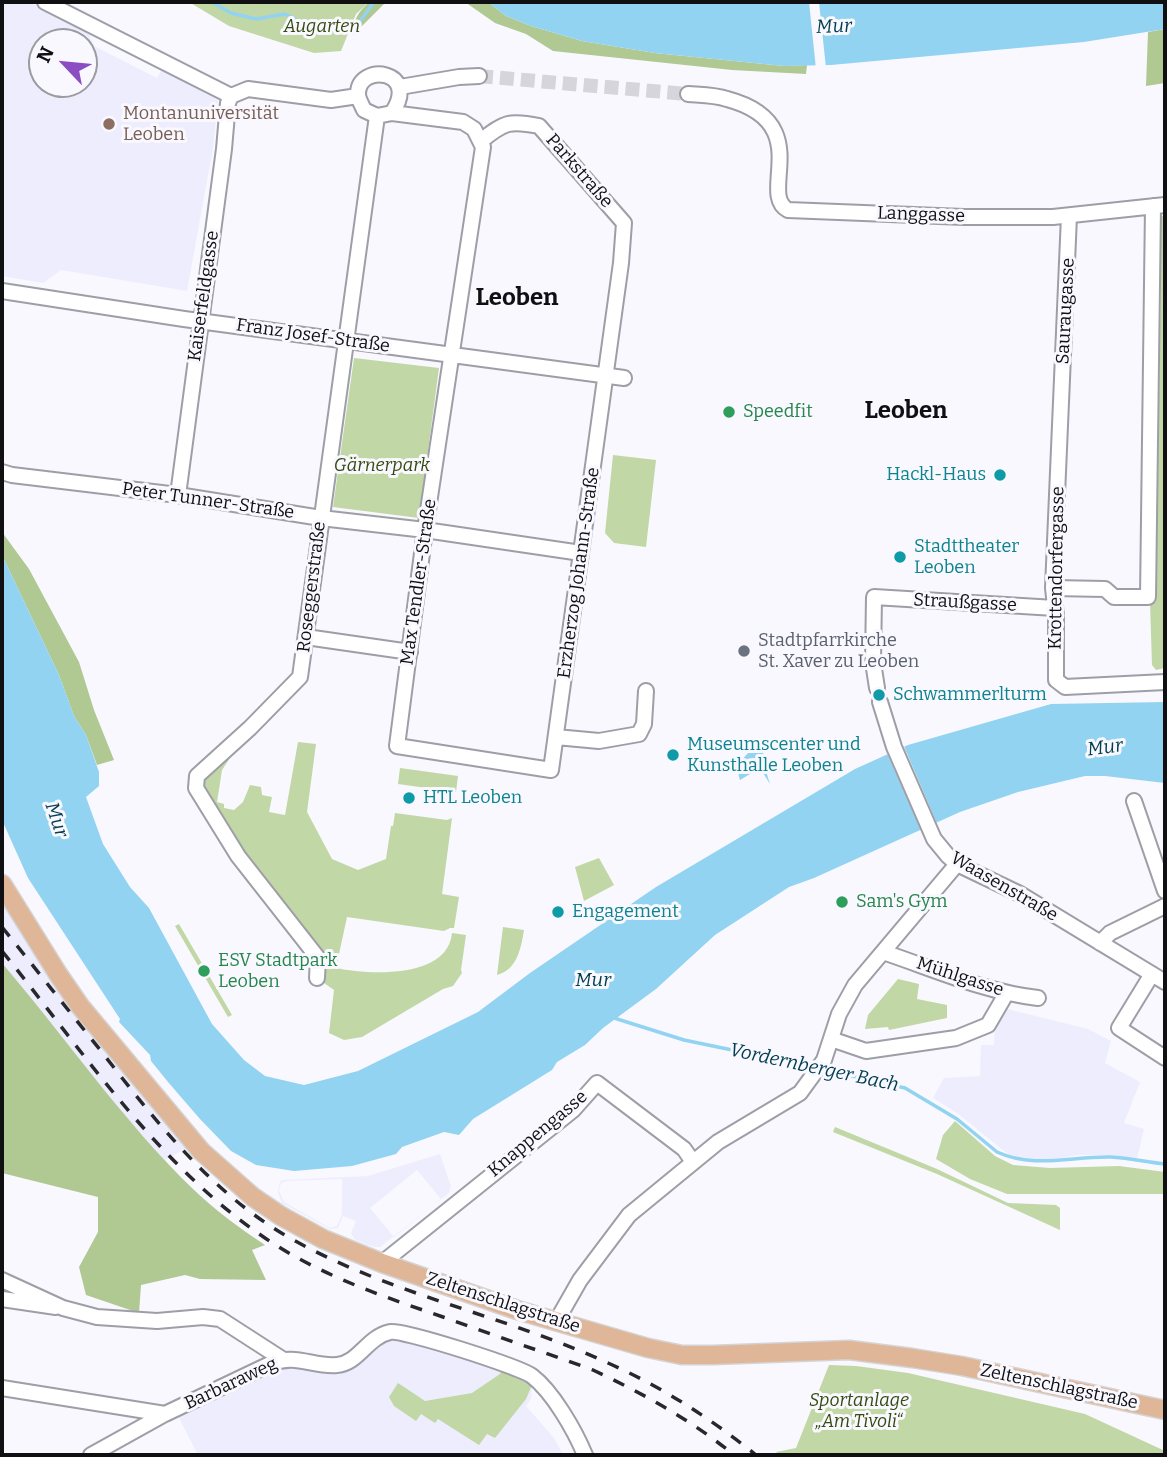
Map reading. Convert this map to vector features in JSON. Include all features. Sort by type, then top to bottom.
[{"type":"main road","name":"Zeltenschlagstraße","points":[[2,884],[80,1006],[201,1151],[253,1197],[323,1239],[382,1263],[556,1322],[648,1348],[682,1354],[849,1350],[962,1366],[1165,1410]]},
{"type":"street","points":[[45,2],[231,96],[248,89],[331,100],[358,96]]},
{"type":"street","points":[[392,113],[400,100],[400,87],[393,78],[380,73],[365,78],[358,96],[364,110],[377,116],[392,113],[463,122],[472,127],[481,141]]},
{"type":"street","points":[[400,87],[479,76]]},
{"type":"street","name":"Langgasse","points":[[688,94],[725,98],[743,104],[763,117],[777,135],[780,150],[777,200],[781,207],[788,210],[964,217],[1069,215],[1159,205]]},
{"type":"street","name":"Kaiserfeldgasse","points":[[178,495],[231,96]]},
{"type":"street","name":"Roseggerstraße","points":[[317,978],[318,958],[238,856],[196,788],[197,776],[226,743],[297,682],[301,670],[344,341],[377,116]]},
{"type":"street","name":"Parkstraße","points":[[481,141],[507,123],[521,122],[539,126],[624,223],[606,375]]},
{"type":"street","name":"Max Tendler-Straße","points":[[481,141],[483,146],[425,530],[397,746],[551,770]]},
{"type":"street","points":[[1053,589],[1105,589],[1114,597],[1148,597],[1159,205]]},
{"type":"street","name":"Sauraugasse","points":[[1059,463],[1069,215]]},
{"type":"street","name":"Franz Josef-Straße","points":[[2,291],[200,321],[624,378]]},
{"type":"street","name":"Erzherzog Johann-Straße","points":[[551,770],[606,375]]},
{"type":"street","name":"Krottendorfergasse","points":[[1059,463],[1053,589],[1054,672],[1059,684],[1065,687],[1165,682]]},
{"type":"street","name":"Peter Tunner-Straße","points":[[2,472],[581,553]]},
{"type":"street","name":"Straußgasse","points":[[874,597],[1055,608]]},
{"type":"street","name":"Waasenstraße","points":[[874,597],[873,662],[878,695],[894,747],[939,848],[957,864],[1020,894],[1165,982]]},
{"type":"street","points":[[306,637],[410,652]]},
{"type":"street","points":[[556,737],[599,741],[639,734],[644,724],[646,691]]},
{"type":"street","points":[[1134,801],[1165,891]]},
{"type":"street","points":[[556,1322],[580,1280],[629,1215],[718,1142],[800,1093],[824,1060],[845,1000],[957,864]]},
{"type":"street","points":[[1095,940],[1165,906]]},
{"type":"street","name":"Mühlgasse","points":[[883,952],[1006,994],[1038,998]]},
{"type":"street","points":[[1152,974],[1119,1028],[1165,1058]]},
{"type":"street","points":[[831,1040],[866,1051],[956,1038],[988,1025],[1006,994]]},
{"type":"street","name":"Knappengasse","points":[[382,1263],[573,1110],[597,1083],[684,1149],[692,1161]]},
{"type":"street","points":[[2,1280],[63,1308],[97,1317],[157,1321],[202,1317],[220,1319],[282,1359]]},
{"type":"street","points":[[2,1299],[63,1308]]},
{"type":"street","name":"Barbaraweg","points":[[91,1455],[165,1414],[282,1359],[337,1365],[347,1363],[378,1336],[394,1331],[418,1336],[531,1375],[548,1392],[586,1455]]},
{"type":"street","name":"Barbaraweg","points":[[2,1388],[165,1414]]},
{"type":"shaded area","name":"Montanuniversität Leoben","points":[[2,2],[30,2],[80,28],[28,28],[28,98],[98,98],[98,48],[157,78],[162,69],[218,100],[213,148],[187,291],[61,270],[43,283],[2,276]]},
{"type":"shaded area","points":[[2,896],[188,1147],[165,1160],[126,1117],[2,963]]},
{"type":"shaded area","points":[[1007,1009],[1088,1029],[1111,1041],[1105,1063],[1140,1082],[1124,1123],[1144,1129],[1137,1159],[1111,1155],[1078,1155],[1045,1161],[1009,1155],[957,1113],[933,1098],[944,1078],[980,1076],[981,1045],[994,1045],[995,1029]]},
{"type":"shaded area","points":[[440,1154],[451,1186],[449,1193],[431,1207],[441,1199],[417,1170],[370,1208],[394,1236],[380,1247],[355,1240],[351,1233],[356,1221],[343,1216],[338,1228],[330,1229],[282,1203],[278,1192],[280,1182],[283,1180],[368,1176]],"holes":[[[342,1179],[342,1214],[337,1226],[330,1228],[284,1202],[279,1191],[281,1183],[286,1181]]]},
{"type":"shaded area","points":[[393,1333],[501,1371],[532,1385],[531,1399],[526,1406],[554,1438],[563,1455],[198,1455],[178,1416],[277,1365],[344,1369]]},
{"type":"green space","name":"Augarten","points":[[189,2],[369,2],[356,14],[341,51],[314,53],[229,26]]},
{"type":"green space","points":[[369,2],[386,2],[353,35],[357,17]]},
{"type":"green space","points":[[465,2],[488,2],[506,16],[582,41],[655,53],[784,66],[807,65],[806,74],[732,70],[553,51],[526,34],[495,23]]},
{"type":"green space","points":[[1165,29],[1165,83],[1146,86],[1148,32]]},
{"type":"green space","points":[[1165,216],[1165,668],[1156,670],[1152,665],[1150,602],[1156,593],[1161,267],[1156,267],[1157,220]]},
{"type":"green space","name":"Gärnerpark","points":[[354,358],[439,368],[419,518],[333,507]]},
{"type":"green space","points":[[613,455],[656,460],[646,547],[614,543],[605,533]]},
{"type":"green space","points":[[2,532],[29,569],[79,662],[114,760],[97,765],[86,735],[74,716],[59,675],[2,555]]},
{"type":"green space","points":[[298,742],[316,744],[307,812],[332,859],[358,870],[386,859],[395,813],[447,820],[452,818],[442,894],[459,897],[454,928],[444,931],[347,917],[336,968],[386,972],[422,966],[437,959],[447,948],[452,933],[466,935],[462,973],[453,986],[443,989],[362,1037],[344,1040],[329,1033],[334,990],[317,978],[318,958],[268,896],[197,776],[225,752],[230,758],[222,770],[217,802],[224,804],[224,808],[234,810],[243,802],[250,785],[261,787],[262,795],[272,797],[269,812],[285,815]]},
{"type":"green space","points":[[400,768],[458,776],[456,792],[398,784]]},
{"type":"green space","points":[[599,858],[614,885],[584,901],[575,867]]},
{"type":"green space","name":"ESV Stadtpark Leoben","points":[[179,924],[232,1015],[228,1017],[175,926]]},
{"type":"green space","points":[[503,927],[524,930],[514,963],[497,975]]},
{"type":"green space","points":[[2,963],[118,1107],[167,1163],[210,1204],[265,1245],[252,1250],[266,1280],[200,1279],[185,1275],[141,1285],[139,1313],[86,1295],[79,1267],[98,1232],[98,1197],[2,1173]]},
{"type":"green space","points":[[898,979],[919,984],[917,999],[947,1005],[947,1018],[889,1030],[888,1027],[865,1029],[868,1015]]},
{"type":"green space","points":[[955,1121],[995,1156],[1013,1165],[1050,1168],[1119,1166],[1165,1172],[1165,1194],[1007,1194],[970,1179],[936,1159],[943,1135]]},
{"type":"green space","points":[[835,1127],[937,1169],[1008,1203],[1056,1205],[1060,1208],[1060,1230],[937,1174],[833,1132]]},
{"type":"green space","name":"Sportanlage „Am Tivoli“","points":[[829,1365],[908,1373],[1085,1414],[1165,1451],[1165,1455],[779,1455],[776,1452],[796,1448]]},
{"type":"green space","points":[[501,1371],[532,1385],[526,1399],[495,1438],[487,1434],[479,1445],[438,1419],[435,1423],[421,1414],[416,1421],[394,1406],[389,1397],[398,1383],[425,1401],[472,1393]]},
{"type":"water","name":"Mur","points":[[488,2],[1165,2],[1165,29],[1084,42],[831,65],[784,66],[655,53],[582,41],[506,16]]},
{"type":"water","name":"Mur","points":[[2,555],[59,675],[74,716],[86,735],[99,772],[99,786],[86,797],[103,844],[130,887],[149,908],[212,1024],[244,1060],[265,1076],[304,1085],[358,1071],[478,1012],[656,887],[855,769],[908,745],[1051,704],[1165,702],[1165,783],[1085,776],[1018,792],[960,812],[789,887],[715,935],[656,989],[603,1028],[585,1045],[557,1062],[552,1070],[473,1119],[459,1135],[444,1132],[402,1147],[396,1154],[352,1166],[294,1171],[256,1165],[231,1151],[200,1119],[151,1061],[150,1055],[119,1022],[120,1019],[28,878],[2,820]]},
{"type":"water","points":[[754,748],[757,753],[763,751],[770,784],[760,768],[740,780],[741,762]]},
{"type":"pier","points":[[809,2],[819,2],[826,68],[816,69]]},
{"type":"pier","points":[[903,744],[938,826],[922,833],[886,751]]},
{"type":"waterway","points":[[212,2],[231,13],[256,19],[285,14],[323,33],[355,28],[374,2]]},
{"type":"waterway","name":"Vordernberger Bach","points":[[614,1018],[684,1040],[814,1067]]},
{"type":"waterway","name":"Vordernberger Bach","points":[[821,1069],[905,1088],[957,1119],[997,1152],[1011,1157],[1039,1161],[1111,1157],[1165,1164]]},
{"type":"tunnel","points":[[479,76],[688,94]]},
{"type":"railway","points":[[2,927],[162,1127],[206,1174],[256,1216],[322,1255],[362,1273],[568,1346],[628,1372],[685,1404],[756,1455]]},
{"type":"railway","points":[[2,951],[123,1105],[190,1176],[226,1209],[265,1238],[307,1263],[351,1284],[593,1370],[666,1408],[734,1455]]},
{"type":"place","name":"Montanuniversität Leoben","points":[[109,124]]},
{"type":"place","name":"Speedfit","points":[[729,412]]},
{"type":"place","name":"Hackl-Haus","points":[[1000,475]]},
{"type":"place","name":"Stadttheater Leoben","points":[[900,557]]},
{"type":"place","name":"Stadtpfarrkirche St. Xaver zu Leoben","points":[[744,651]]},
{"type":"place","name":"Schwammerlturm","points":[[879,695]]},
{"type":"place","name":"Museumscenter und Kunsthalle Leoben","points":[[673,755]]},
{"type":"place","name":"HTL Leoben","points":[[409,798]]},
{"type":"place","name":"Sam's Gym","points":[[842,902]]},
{"type":"place","name":"Engagement","points":[[558,912]]},
{"type":"place","name":"ESV Stadtpark Leoben","points":[[204,971]]},
{"type":"district","name":"Leoben","points":[[517,298]]},
{"type":"district","name":"Leoben","points":[[906,411]]}]
